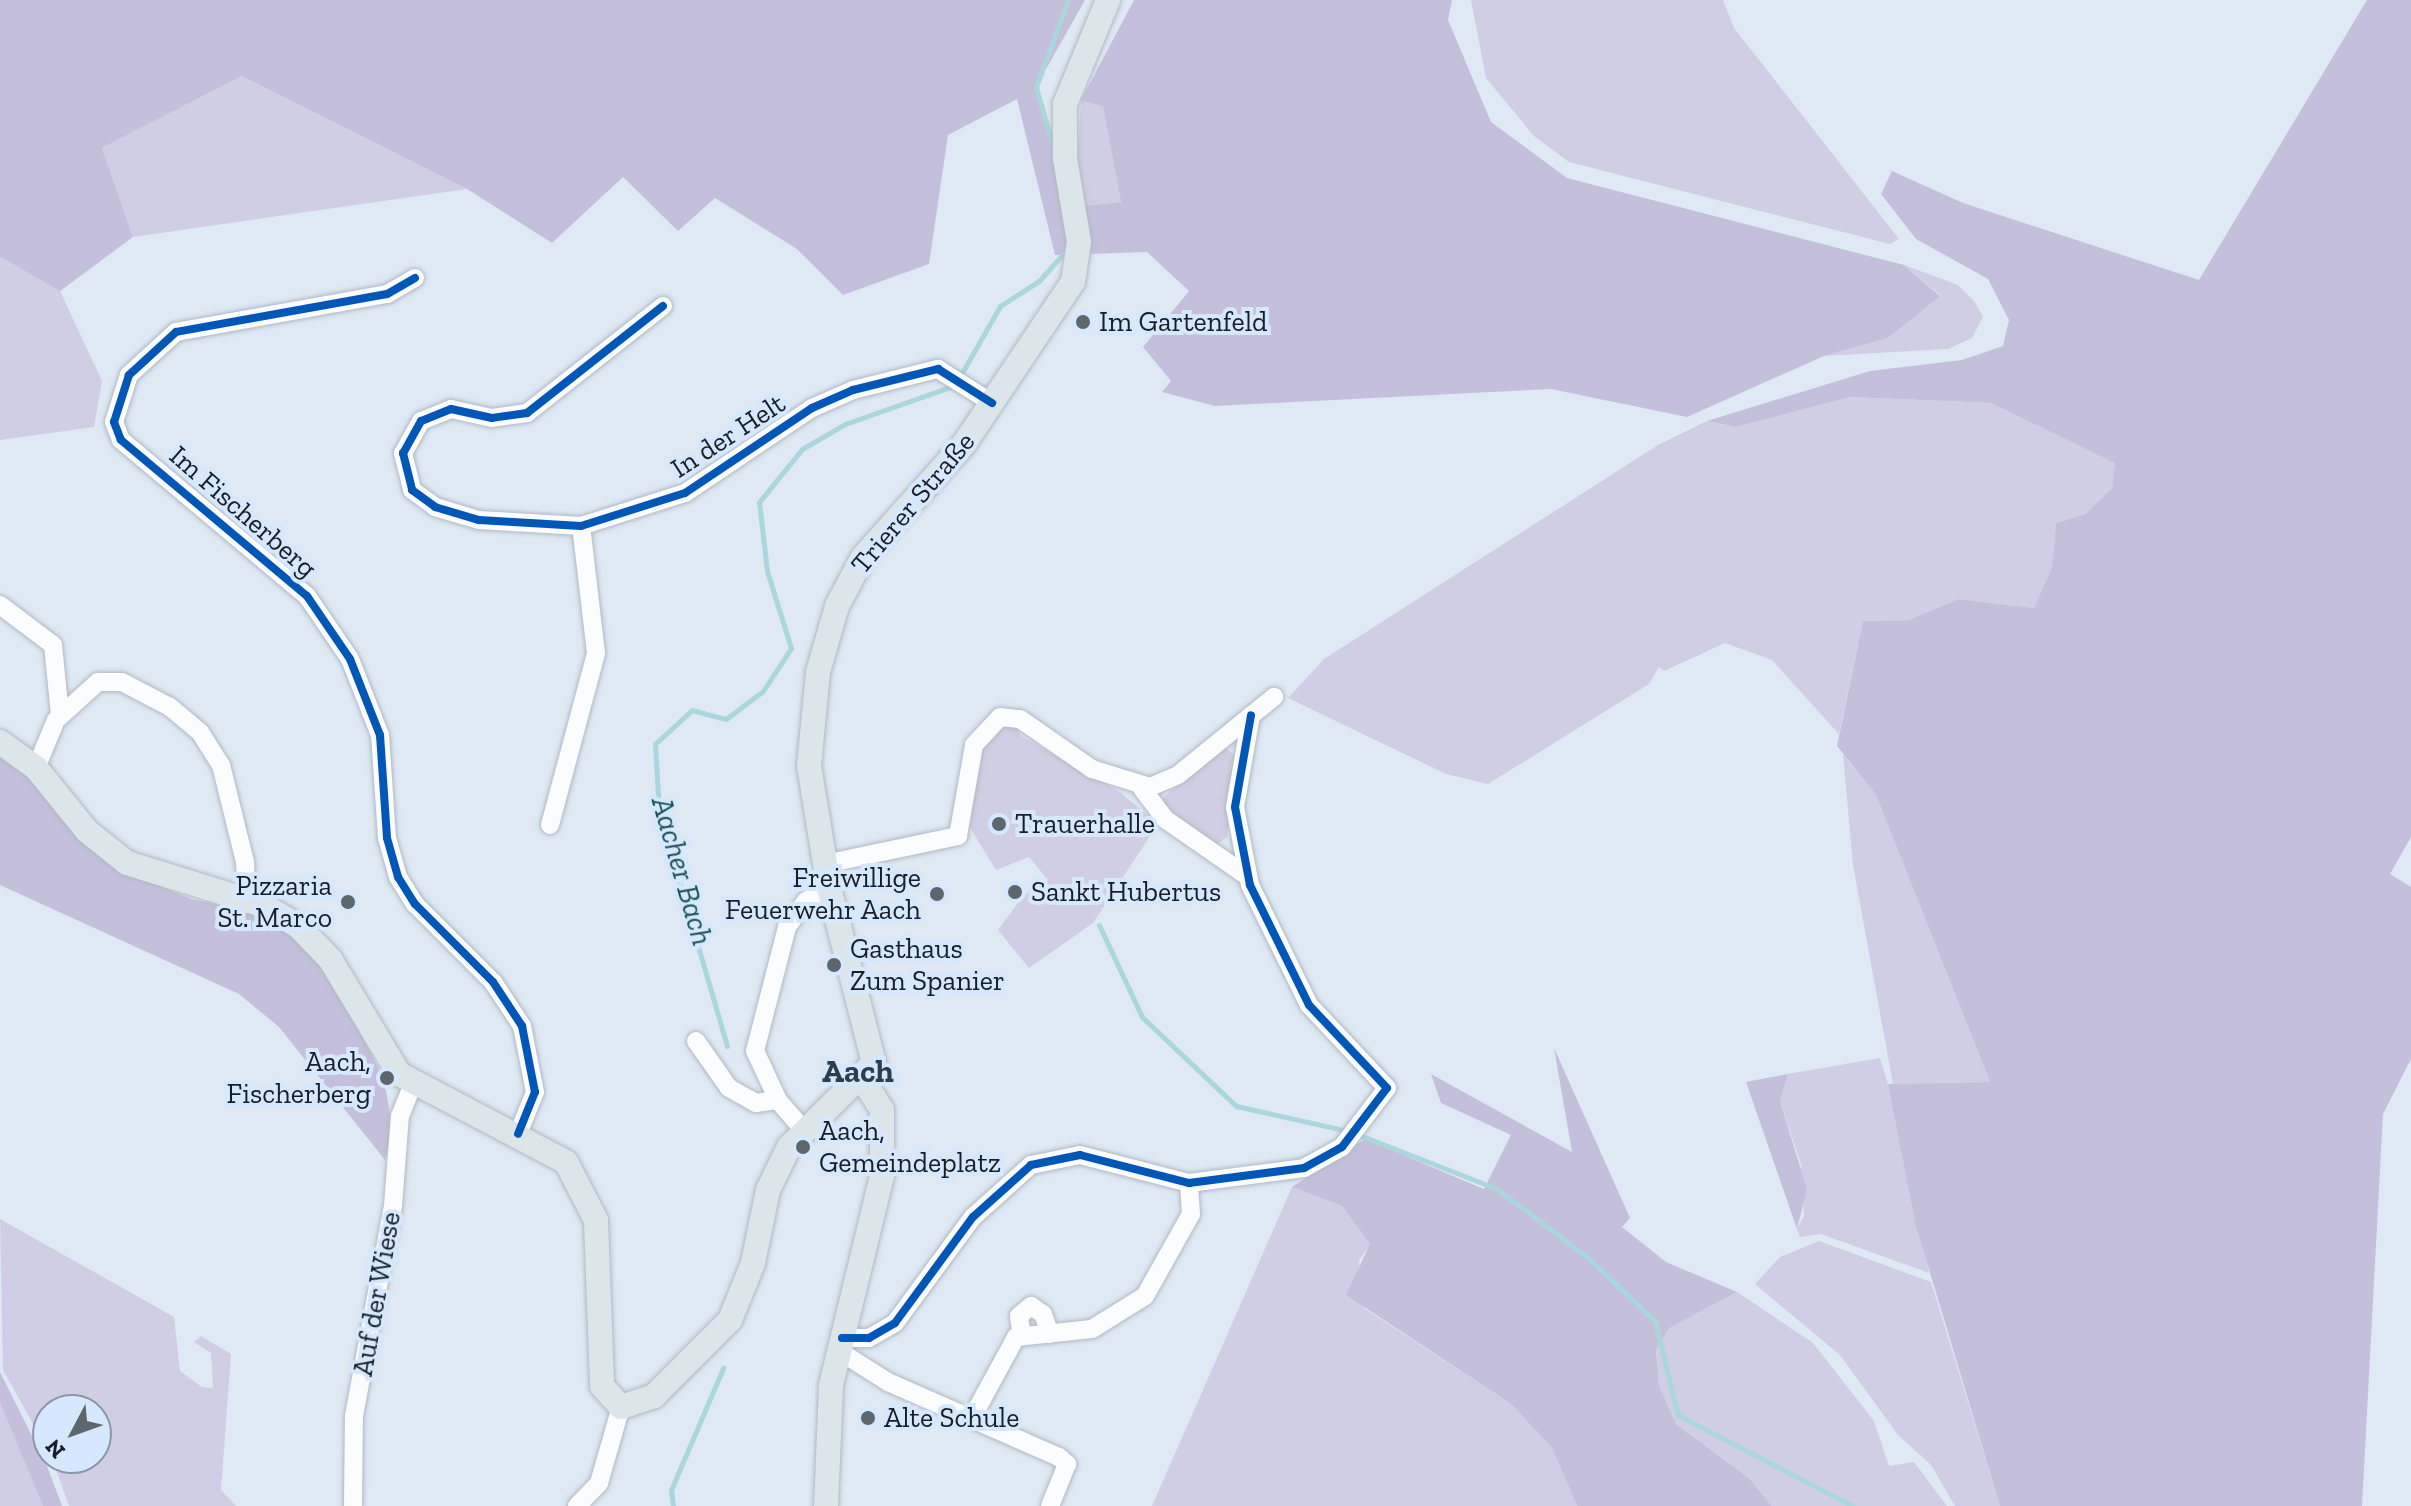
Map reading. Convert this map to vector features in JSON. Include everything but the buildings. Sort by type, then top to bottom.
[{"type":"main road","name":"Trierer Straße","points":[[863,1080],[873,1045],[827,876],[810,755],[818,672],[837,606],[874,542],[954,457],[1077,273],[1065,133],[1071,78],[1108,0]]},
{"type":"main road","points":[[0,742],[36,768],[87,831],[127,863],[247,901],[315,941],[385,1057],[413,1084],[518,1134],[566,1162],[589,1197],[598,1235],[598,1367],[604,1391],[621,1407],[637,1406],[673,1382],[730,1320],[753,1263],[768,1190],[802,1128],[863,1080],[882,1110],[882,1176],[841,1345],[826,1506]]},
{"type":"street","name":"Im Fischerberg","points":[[415,278],[387,294],[176,332],[129,375],[114,422],[121,440],[307,596],[350,659],[380,735],[387,838],[398,877],[415,904],[499,989],[522,1026],[535,1092],[518,1134]]},
{"type":"street","name":"In der Helt","points":[[663,306],[527,413],[502,418],[443,410],[407,439],[408,482],[435,507],[508,525],[581,526],[685,493],[839,395],[928,369],[955,378],[992,403]]},
{"type":"street","points":[[550,825],[596,653],[581,526]]},
{"type":"street","points":[[0,605],[53,645],[60,715]]},
{"type":"street","points":[[36,768],[60,715],[98,682],[113,681],[190,721],[221,765],[245,862],[247,901]]},
{"type":"street","points":[[802,1128],[778,1100],[755,1051],[800,908],[827,876],[958,836],[974,745],[1003,716],[1026,722],[1072,760],[1141,787],[1170,781],[1274,697]]},
{"type":"street","points":[[841,1345],[869,1338],[895,1323],[973,1217],[1031,1165],[1080,1155],[1189,1183],[1304,1168],[1351,1138],[1387,1088],[1309,1005],[1247,876],[1239,844],[1236,798],[1251,715]]},
{"type":"street","points":[[1141,787],[1154,809],[1209,854],[1247,876]]},
{"type":"street","points":[[1209,854],[1239,844]]},
{"type":"street","points":[[696,1041],[729,1088],[756,1103],[778,1100]]},
{"type":"street","name":"Auf der Wiese","points":[[353,1506],[354,1416],[393,1206],[400,1116],[413,1084]]},
{"type":"street","points":[[973,1416],[1007,1347],[1022,1336],[1050,1334],[1108,1322],[1145,1296],[1191,1214],[1189,1183]]},
{"type":"street","points":[[1022,1336],[1019,1316],[1031,1306],[1050,1334]]},
{"type":"street","points":[[841,1345],[888,1382],[973,1416],[1067,1464],[1050,1506]]},
{"type":"street","points":[[577,1506],[599,1483],[621,1407]]},
{"type":"shaded area","points":[[0,0],[1085,0],[1036,87],[1067,196],[1075,255],[1055,255],[1017,99],[948,135],[929,264],[843,295],[797,249],[715,198],[678,231],[623,177],[552,243],[467,189],[242,76],[102,148],[133,237],[60,291],[0,257]]},
{"type":"shaded area","points":[[1134,0],[1452,0],[1448,20],[1491,122],[1567,178],[1904,265],[1940,296],[1888,338],[1824,356],[1687,417],[1551,389],[1215,406],[1162,392],[1171,381],[1143,347],[1189,291],[1147,252],[1089,254],[1083,206],[1121,202],[1103,107],[1081,100]]},
{"type":"shaded area","points":[[1471,0],[1723,0],[1734,28],[1899,239],[1890,244],[1569,162],[1534,136],[1486,78]]},
{"type":"shaded area","points":[[2367,0],[2411,0],[2411,837],[2390,874],[2411,887],[2411,1059],[2383,1114],[2362,1506],[2000,1506],[1916,1226],[1888,1084],[1990,1082],[1876,795],[1837,746],[1863,621],[1909,620],[1958,599],[2034,608],[2052,567],[2056,523],[2085,514],[2112,488],[2115,463],[1991,403],[1850,397],[1736,427],[1707,421],[1870,371],[1962,360],[2003,346],[2009,320],[1988,279],[1916,239],[1881,194],[1892,171],[1963,203],[2199,280]]},
{"type":"shaded area","points":[[242,76],[467,189],[133,237],[102,148]]},
{"type":"shaded area","points":[[1081,100],[1103,107],[1121,202],[1083,206],[1077,170]]},
{"type":"shaded area","points":[[0,257],[60,291],[102,381],[94,427],[0,440]]},
{"type":"shaded area","points":[[1904,265],[1958,285],[1974,301],[1983,317],[1972,338],[1948,349],[1824,356],[1888,338],[1940,295]]},
{"type":"shaded area","points":[[1850,397],[1991,403],[2115,462],[2112,488],[2085,514],[2056,523],[2052,567],[2034,608],[1958,599],[1909,620],[1863,621],[1839,734],[1772,660],[1725,643],[1664,671],[1659,667],[1649,684],[1488,784],[1446,774],[1288,698],[1324,659],[1658,445],[1707,421],[1736,427]]},
{"type":"shaded area","points":[[1011,718],[1021,736],[1120,792],[1158,824],[1093,923],[1029,968],[998,930],[1024,895],[1048,880],[1029,857],[996,870],[969,826],[967,807],[977,755]]},
{"type":"shaded area","points":[[1223,746],[1237,757],[1227,837],[1216,845],[1156,804]]},
{"type":"shaded area","points":[[1843,754],[1876,795],[1990,1082],[1893,1084],[1853,865]]},
{"type":"shaded area","points":[[0,755],[27,771],[130,874],[191,899],[244,910],[303,939],[332,975],[384,1080],[393,1130],[385,1160],[279,1027],[239,994],[0,885]]},
{"type":"shaded area","points":[[1554,1048],[1630,1218],[1622,1227],[1666,1262],[1737,1292],[1669,1328],[1656,1350],[1659,1385],[1676,1424],[1749,1478],[1772,1506],[1577,1506],[1552,1448],[1511,1404],[1346,1295],[1370,1244],[1342,1206],[1292,1187],[1365,1139],[1484,1189],[1511,1135],[1441,1103],[1431,1074],[1572,1152]]},
{"type":"shaded area","points":[[1880,1058],[1929,1273],[1821,1234],[1800,1237],[1797,1229],[1804,1216],[1801,1164],[1780,1101],[1788,1074]]},
{"type":"shaded area","points":[[1788,1074],[1780,1101],[1807,1189],[1797,1229],[1746,1082]]},
{"type":"shaded area","points":[[1292,1187],[1342,1206],[1371,1244],[1359,1260],[1364,1308],[1511,1404],[1552,1448],[1577,1506],[1152,1506]]},
{"type":"shaded area","points":[[0,1219],[174,1317],[180,1371],[202,1387],[213,1388],[211,1353],[194,1342],[201,1336],[231,1354],[221,1490],[236,1506],[69,1506],[58,1474],[112,1474],[112,1394],[32,1394],[32,1422],[3,1370]]},
{"type":"shaded area","points":[[1819,1241],[1931,1282],[2000,1506],[1955,1506],[1931,1465],[1898,1435],[1840,1355],[1755,1284],[1780,1257]]},
{"type":"shaded area","points":[[1737,1292],[1813,1343],[1874,1421],[1889,1466],[1914,1462],[1947,1506],[1772,1506],[1749,1478],[1676,1424],[1659,1385],[1656,1350],[1669,1327]]},
{"type":"shaded area","points":[[0,1372],[32,1436],[32,1474],[50,1474],[62,1506],[43,1506],[0,1402]]},
{"type":"shaded area","points":[[0,1402],[29,1464],[43,1506],[0,1506]]},
{"type":"waterway","name":"Aacher Bach","points":[[1054,149],[1036,87],[1068,0]]},
{"type":"waterway","name":"Aacher Bach","points":[[959,378],[1000,306],[1039,281],[1068,248]]},
{"type":"waterway","name":"Aacher Bach","points":[[727,1046],[659,812],[655,744],[692,710],[726,719],[763,691],[791,648],[767,571],[759,502],[802,449],[845,424],[953,386]]},
{"type":"waterway","points":[[1099,925],[1142,1017],[1236,1106],[1348,1131]]},
{"type":"waterway","points":[[1357,1134],[1497,1189],[1586,1256],[1655,1321],[1678,1415],[1853,1506]]},
{"type":"waterway","name":"Aacher Bach","points":[[673,1506],[671,1490],[723,1368]]},
{"type":"cycle path","points":[[415,278],[387,294],[176,332],[129,375],[114,422],[121,440],[307,596],[350,659],[380,735],[387,838],[398,877],[415,904],[493,982],[522,1026],[535,1092],[518,1134]]},
{"type":"cycle path","points":[[663,306],[527,413],[492,418],[451,409],[421,421],[403,453],[412,490],[435,507],[479,520],[581,526],[685,493],[812,408],[853,390],[938,369],[992,403]]},
{"type":"cycle path","points":[[842,1338],[869,1338],[895,1323],[973,1217],[1031,1165],[1080,1155],[1189,1183],[1304,1168],[1342,1147],[1387,1088],[1309,1005],[1250,885],[1235,807],[1251,715]]},
{"type":"place","name":"Im Gartenfeld","points":[[1083,322]]},
{"type":"place","name":"Trauerhalle","points":[[999,824]]},
{"type":"place","name":"Sankt Hubertus","points":[[1015,892]]},
{"type":"place","name":"Freiwillige Feuerwehr Aach","points":[[937,894]]},
{"type":"place","name":"Pizzaria St. Marco","points":[[348,902]]},
{"type":"place","name":"Gasthaus Zum Spanier","points":[[834,965]]},
{"type":"place","name":"Aach, Fischerberg","points":[[387,1078]]},
{"type":"place","name":"Aach, Gemeindeplatz","points":[[803,1147]]},
{"type":"place","name":"Alte Schule","points":[[868,1418]]},
{"type":"district","name":"Aach","points":[[858,1071]]}]
